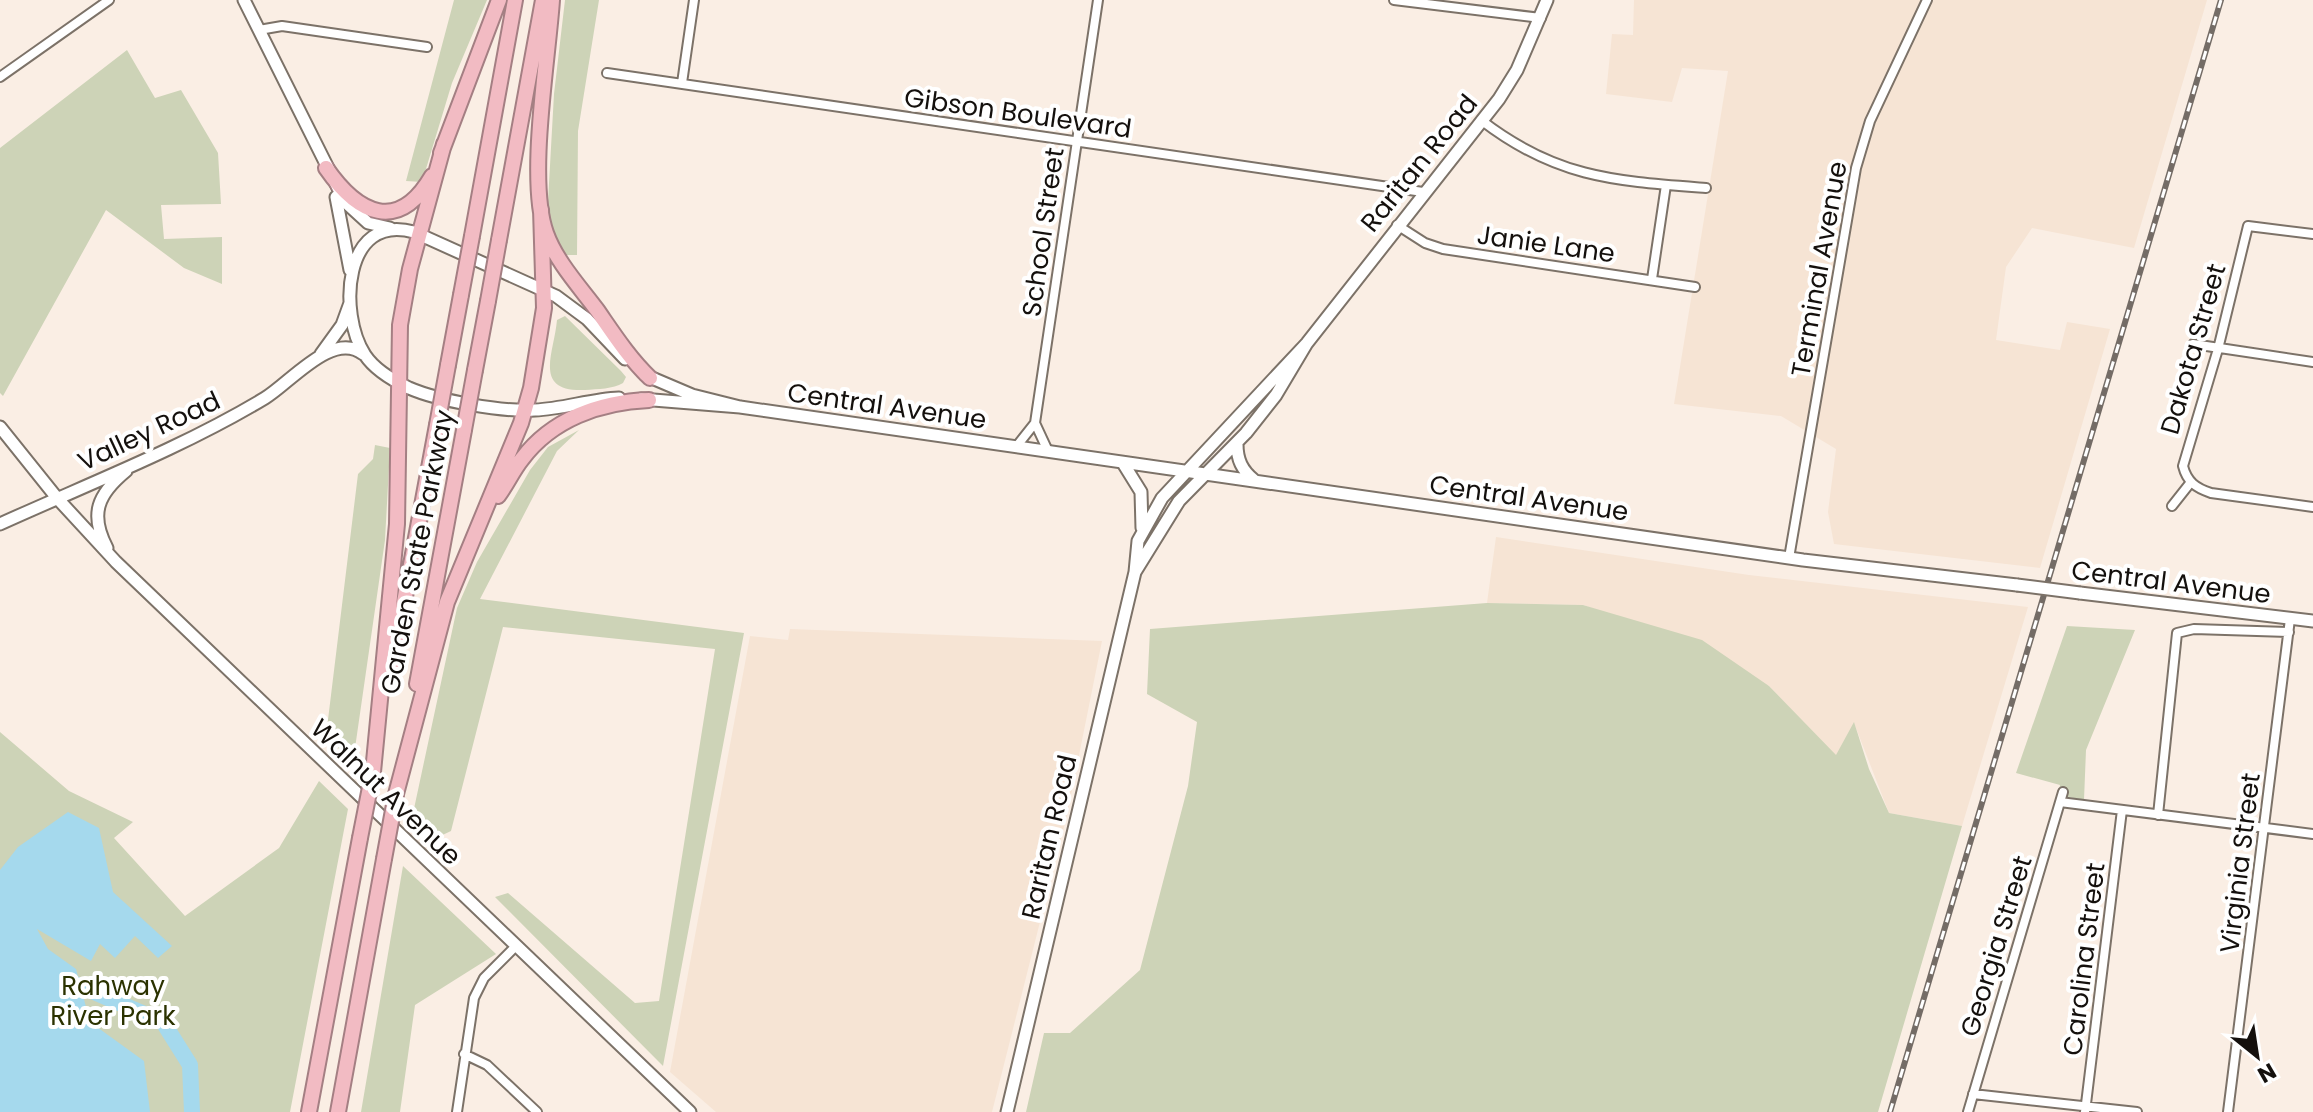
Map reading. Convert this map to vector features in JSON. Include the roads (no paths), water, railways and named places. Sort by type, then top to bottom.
[{"type":"highway","points":[[326,168],[359,205],[390,211],[406,206],[419,195],[444,144],[499,0]]},
{"type":"highway","name":"Garden State Parkway","points":[[309,1112],[515,0]]},
{"type":"highway","name":"Garden State Parkway","points":[[338,1112],[543,0]]},
{"type":"highway","points":[[396,794],[447,602],[525,410],[538,356],[545,290],[540,142],[552,0]]},
{"type":"highway","points":[[373,772],[397,524],[397,382],[404,294],[444,144]]},
{"type":"highway","points":[[541,209],[546,233],[558,256],[631,358],[650,378]]},
{"type":"highway","points":[[486,512],[521,459],[549,431],[593,409],[649,400]]},
{"type":"main road","points":[[244,0],[326,168],[342,219],[356,335],[369,360]]},
{"type":"main road","name":"Raritan Road","points":[[1007,1112],[1135,572],[1134,555],[1141,534],[1162,498],[1307,343],[1481,120],[1517,70],[1547,0]]},
{"type":"main road","name":"Central Avenue","points":[[326,168],[345,202],[358,217],[373,225],[420,235],[545,290],[581,313],[624,358],[650,378],[692,395],[740,407]]},
{"type":"main road","points":[[351,292],[356,257],[364,242],[380,232],[399,229]]},
{"type":"main road","name":"Valley Road","points":[[310,366],[342,325],[351,292]]},
{"type":"main road","name":"Raritan Road","points":[[1135,572],[1179,501],[1237,444],[1276,395],[1307,343]]},
{"type":"main road","name":"Valley Road","points":[[0,524],[256,404],[342,346],[355,348],[369,360]]},
{"type":"main road","name":"Central Avenue","points":[[369,360],[397,382],[423,392],[525,410],[609,399],[740,407],[1789,558],[2313,621]]},
{"type":"main road","name":"Walnut Avenue","points":[[0,427],[57,498],[116,562],[690,1112]]},
{"type":"main road","points":[[1237,444],[1237,456],[1242,467],[1255,480]]},
{"type":"main road","points":[[116,562],[101,536],[96,509],[108,487],[139,461]]},
{"type":"main road","points":[[1123,463],[1141,492],[1141,534]]},
{"type":"street","points":[[0,77],[109,0]]},
{"type":"street","points":[[682,83],[694,0]]},
{"type":"street","name":"School Street","points":[[1016,447],[1035,423],[1098,0]]},
{"type":"street","points":[[1394,0],[1541,18]]},
{"type":"street","name":"Terminal Avenue","points":[[1789,558],[1844,223],[1856,168],[1870,121],[1927,0]]},
{"type":"street","points":[[259,30],[282,26],[427,47]]},
{"type":"street","name":"Gibson Boulevard","points":[[607,73],[1423,192]]},
{"type":"street","points":[[1481,120],[1514,145],[1576,173],[1706,188]]},
{"type":"street","points":[[1652,279],[1666,185]]},
{"type":"street","name":"Janie Lane","points":[[1397,225],[1425,243],[1443,249],[1695,287]]},
{"type":"street","name":"Dakota Street","points":[[2191,482],[2186,478],[2184,455],[2218,349],[2248,226],[2313,234]]},
{"type":"street","points":[[2193,344],[2313,362]]},
{"type":"street","points":[[1035,423],[1048,451]]},
{"type":"street","points":[[2172,506],[2191,482],[2211,493],[2313,507]]},
{"type":"street","name":"Virginia Street","points":[[2228,1112],[2290,619]]},
{"type":"street","points":[[2158,815],[2177,633],[2194,629],[2289,632]]},
{"type":"street","name":"Georgia Street","points":[[1968,1112],[2063,792]]},
{"type":"street","points":[[2060,802],[2313,834]]},
{"type":"street","name":"Carolina Street","points":[[2086,1109],[2122,810]]},
{"type":"street","points":[[457,1112],[476,991],[516,946]]},
{"type":"street","points":[[464,1054],[487,1065],[537,1112]]},
{"type":"street","points":[[1973,1094],[2086,1109],[2137,1112]]},
{"type":"water","points":[[68,812],[99,828],[113,892],[172,946],[158,958],[135,936],[115,958],[100,944],[91,961],[37,929],[48,949],[76,969],[90,1022],[144,1061],[150,1112],[0,1112],[0,870],[18,847]]},
{"type":"waterway","points":[[64,979],[163,1022],[190,1065],[192,1112]]},
{"type":"railway","points":[[1890,1112],[2221,0]]},
{"type":"park label","name":"Rahway River Park","points":[[113,1001]]}]
